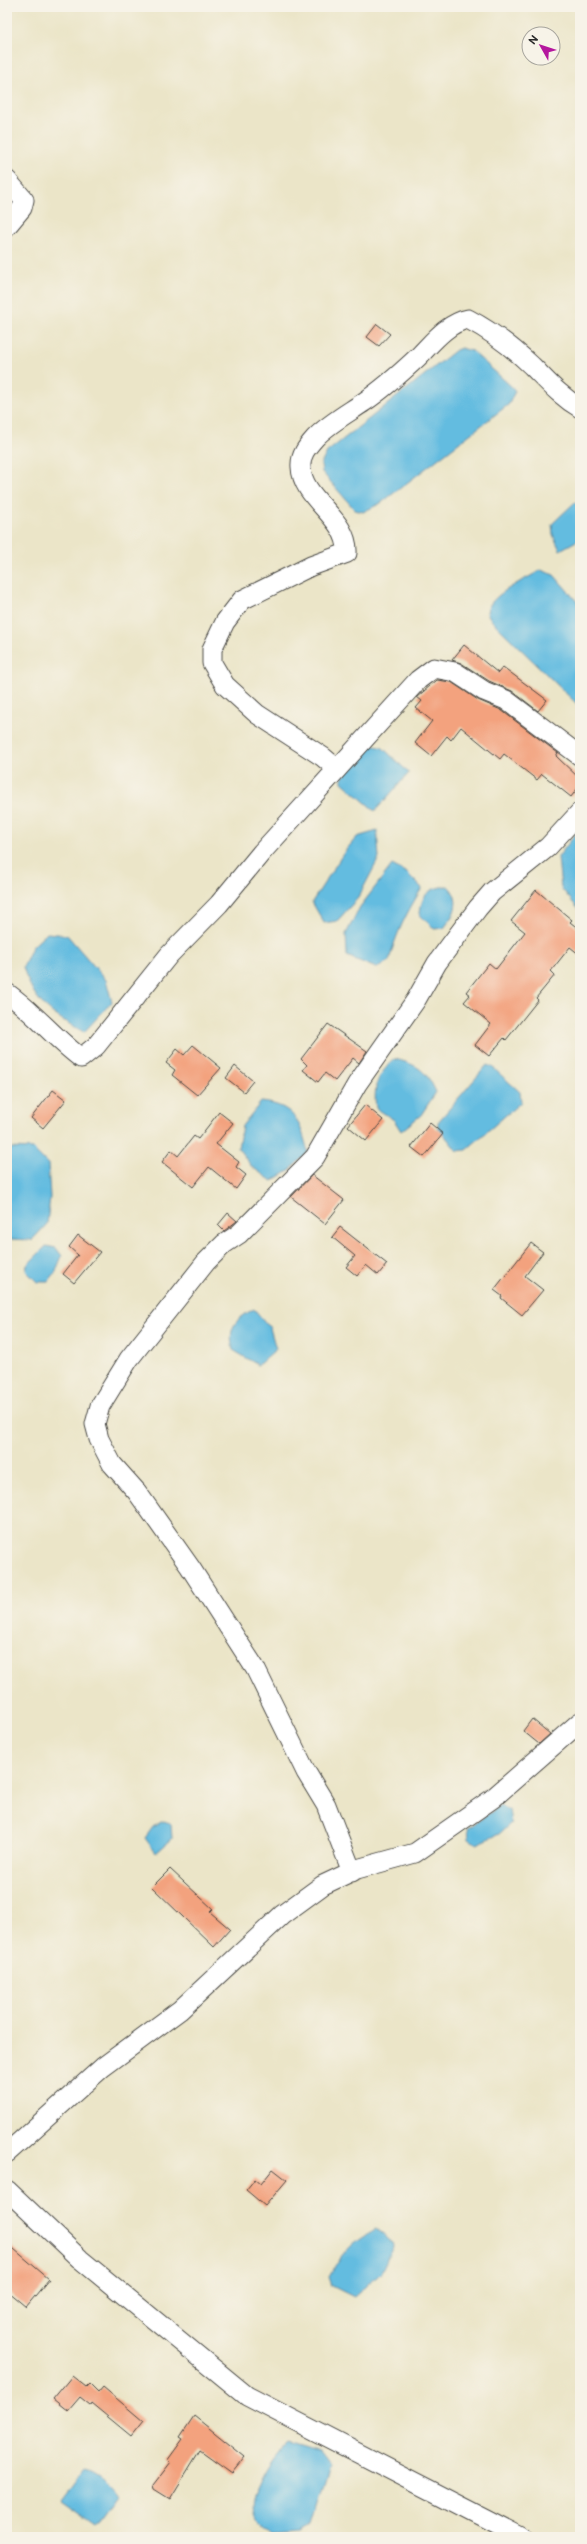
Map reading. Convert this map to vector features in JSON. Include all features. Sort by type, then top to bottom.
[{"type":"street","points":[[7,180],[24,200],[22,208],[7,226]]},
{"type":"street","points":[[337,769],[324,756],[257,714],[225,685],[212,663],[212,648],[217,636],[242,600],[312,566],[347,553],[348,545],[344,533],[305,482],[300,469],[301,456],[316,437],[380,391],[458,321],[468,319],[500,339],[532,366],[564,399],[580,408]]},
{"type":"street","points":[[7,993],[19,1001],[64,1046],[81,1058],[96,1046],[169,955],[219,904],[337,769],[418,680],[430,670],[438,668],[455,672],[484,691],[506,700],[580,756]]},
{"type":"street","points":[[352,1872],[326,1805],[306,1772],[255,1668],[186,1561],[137,1492],[112,1464],[99,1438],[95,1424],[100,1406],[129,1359],[206,1262],[224,1244],[239,1234],[315,1157],[357,1084],[416,1000],[437,963],[478,908],[492,892],[548,847],[580,812]]},
{"type":"street","points":[[7,2153],[103,2067],[180,2010],[282,1915],[323,1885],[352,1872],[415,1853],[492,1799],[580,1722]]},
{"type":"street","points":[[7,2190],[80,2259],[247,2396],[522,2537]]},
{"type":"water","points":[[461,348],[472,351],[512,387],[515,391],[509,404],[381,503],[363,512],[355,510],[322,472],[321,464],[327,452],[456,350]]},
{"type":"water","points":[[580,501],[580,539],[560,550],[553,535],[552,524],[573,504]]},
{"type":"water","points":[[541,570],[554,575],[580,605],[580,707],[492,621],[487,613],[489,606],[501,594]]},
{"type":"water","points":[[371,745],[383,748],[409,773],[375,811],[342,782],[342,778]]},
{"type":"water","points":[[580,828],[580,911],[561,888],[558,857]]},
{"type":"water","points":[[377,831],[379,858],[358,898],[337,921],[324,923],[312,902],[345,851],[357,837]]},
{"type":"water","points":[[392,865],[407,873],[422,888],[402,923],[389,961],[376,968],[347,956],[346,934],[360,907]]},
{"type":"water","points":[[448,886],[455,896],[456,902],[454,912],[444,928],[434,929],[420,915],[422,902],[431,891]]},
{"type":"water","points":[[47,933],[67,935],[106,980],[112,1002],[84,1032],[53,1014],[39,1000],[33,991],[23,967],[32,947]]},
{"type":"water","points":[[395,1059],[415,1066],[425,1073],[436,1092],[421,1115],[401,1131],[394,1120],[376,1108],[375,1100],[378,1080],[384,1070]]},
{"type":"water","points":[[487,1065],[492,1067],[520,1092],[521,1102],[466,1150],[457,1151],[438,1127],[438,1122]]},
{"type":"water","points":[[261,1102],[282,1107],[289,1111],[299,1124],[308,1152],[289,1171],[272,1181],[252,1167],[238,1148],[242,1126]]},
{"type":"water","points":[[7,1149],[33,1149],[48,1164],[50,1197],[47,1224],[32,1240],[7,1239]]},
{"type":"water","points":[[46,1246],[56,1248],[62,1256],[55,1273],[48,1282],[37,1282],[26,1271],[27,1265]]},
{"type":"water","points":[[254,1309],[270,1328],[276,1349],[258,1365],[233,1350],[231,1336],[234,1325],[237,1321]]},
{"type":"water","points":[[500,1806],[509,1810],[511,1823],[499,1834],[477,1844],[469,1839],[468,1828]]},
{"type":"water","points":[[163,1821],[171,1824],[172,1839],[156,1853],[145,1838],[153,1827]]},
{"type":"water","points":[[376,2229],[394,2244],[381,2272],[354,2297],[332,2286],[329,2277],[343,2255],[360,2239]]},
{"type":"water","points":[[286,2442],[319,2452],[329,2465],[310,2527],[298,2534],[272,2536],[257,2523],[253,2512],[254,2501],[260,2479],[272,2458]]},
{"type":"water","points":[[84,2470],[98,2476],[112,2488],[118,2496],[100,2521],[95,2525],[61,2501]]},
{"type":"building","points":[[377,324],[390,334],[379,346],[367,337]]},
{"type":"building","points":[[464,645],[498,673],[503,667],[547,700],[538,711],[512,691],[489,681],[461,663],[452,660]]},
{"type":"building","points":[[437,680],[451,682],[478,700],[501,710],[558,753],[556,756],[580,779],[580,785],[571,797],[542,774],[537,780],[504,754],[500,759],[461,727],[451,740],[447,736],[431,756],[415,743],[432,721],[416,708],[422,701],[417,697]]},
{"type":"building","points":[[536,890],[572,920],[570,922],[580,930],[580,955],[570,947],[551,971],[555,975],[536,998],[538,1000],[506,1040],[504,1038],[489,1056],[475,1045],[491,1024],[464,1002],[470,995],[466,992],[489,963],[496,969],[525,932],[511,921]]},
{"type":"building","points":[[328,1024],[367,1051],[359,1063],[353,1058],[335,1081],[325,1073],[318,1082],[303,1070],[307,1065],[301,1059]]},
{"type":"building","points":[[193,1045],[221,1068],[197,1095],[172,1075],[175,1070],[166,1063],[177,1049],[184,1055]]},
{"type":"building","points":[[235,1066],[253,1081],[244,1092],[226,1078]]},
{"type":"building","points":[[53,1090],[66,1100],[43,1128],[31,1118]]},
{"type":"building","points":[[365,1105],[383,1120],[366,1141],[348,1126]]},
{"type":"building","points":[[219,1112],[233,1123],[216,1144],[239,1162],[236,1167],[246,1175],[236,1189],[209,1167],[193,1187],[162,1162],[171,1150],[178,1156],[194,1136],[198,1139]]},
{"type":"building","points":[[430,1123],[443,1134],[424,1157],[411,1147]]},
{"type":"building","points":[[312,1175],[344,1200],[325,1224],[291,1197]]},
{"type":"building","points":[[228,1213],[237,1221],[224,1231],[218,1225]]},
{"type":"building","points":[[340,1227],[387,1264],[378,1275],[366,1265],[357,1276],[346,1267],[355,1256],[332,1237]]},
{"type":"building","points":[[78,1235],[100,1252],[74,1283],[63,1274],[78,1255],[69,1247]]},
{"type":"building","points":[[531,1243],[543,1252],[525,1276],[543,1290],[522,1315],[501,1298],[502,1296],[494,1290]]},
{"type":"building","points":[[532,1719],[550,1734],[539,1744],[523,1731]]},
{"type":"building","points":[[170,1869],[213,1909],[210,1912],[230,1929],[214,1947],[152,1887]]},
{"type":"building","points":[[273,2169],[287,2180],[265,2206],[246,2190],[255,2179],[261,2184]]},
{"type":"building","points":[[7,2243],[49,2279],[26,2307],[7,2291]]},
{"type":"building","points":[[72,2376],[86,2387],[89,2384],[98,2393],[103,2387],[143,2421],[131,2436],[91,2403],[90,2405],[80,2397],[68,2411],[53,2399]]},
{"type":"building","points":[[194,2416],[245,2457],[232,2473],[200,2450],[170,2499],[154,2489],[153,2485],[170,2463],[167,2461],[183,2439],[180,2437]]}]
